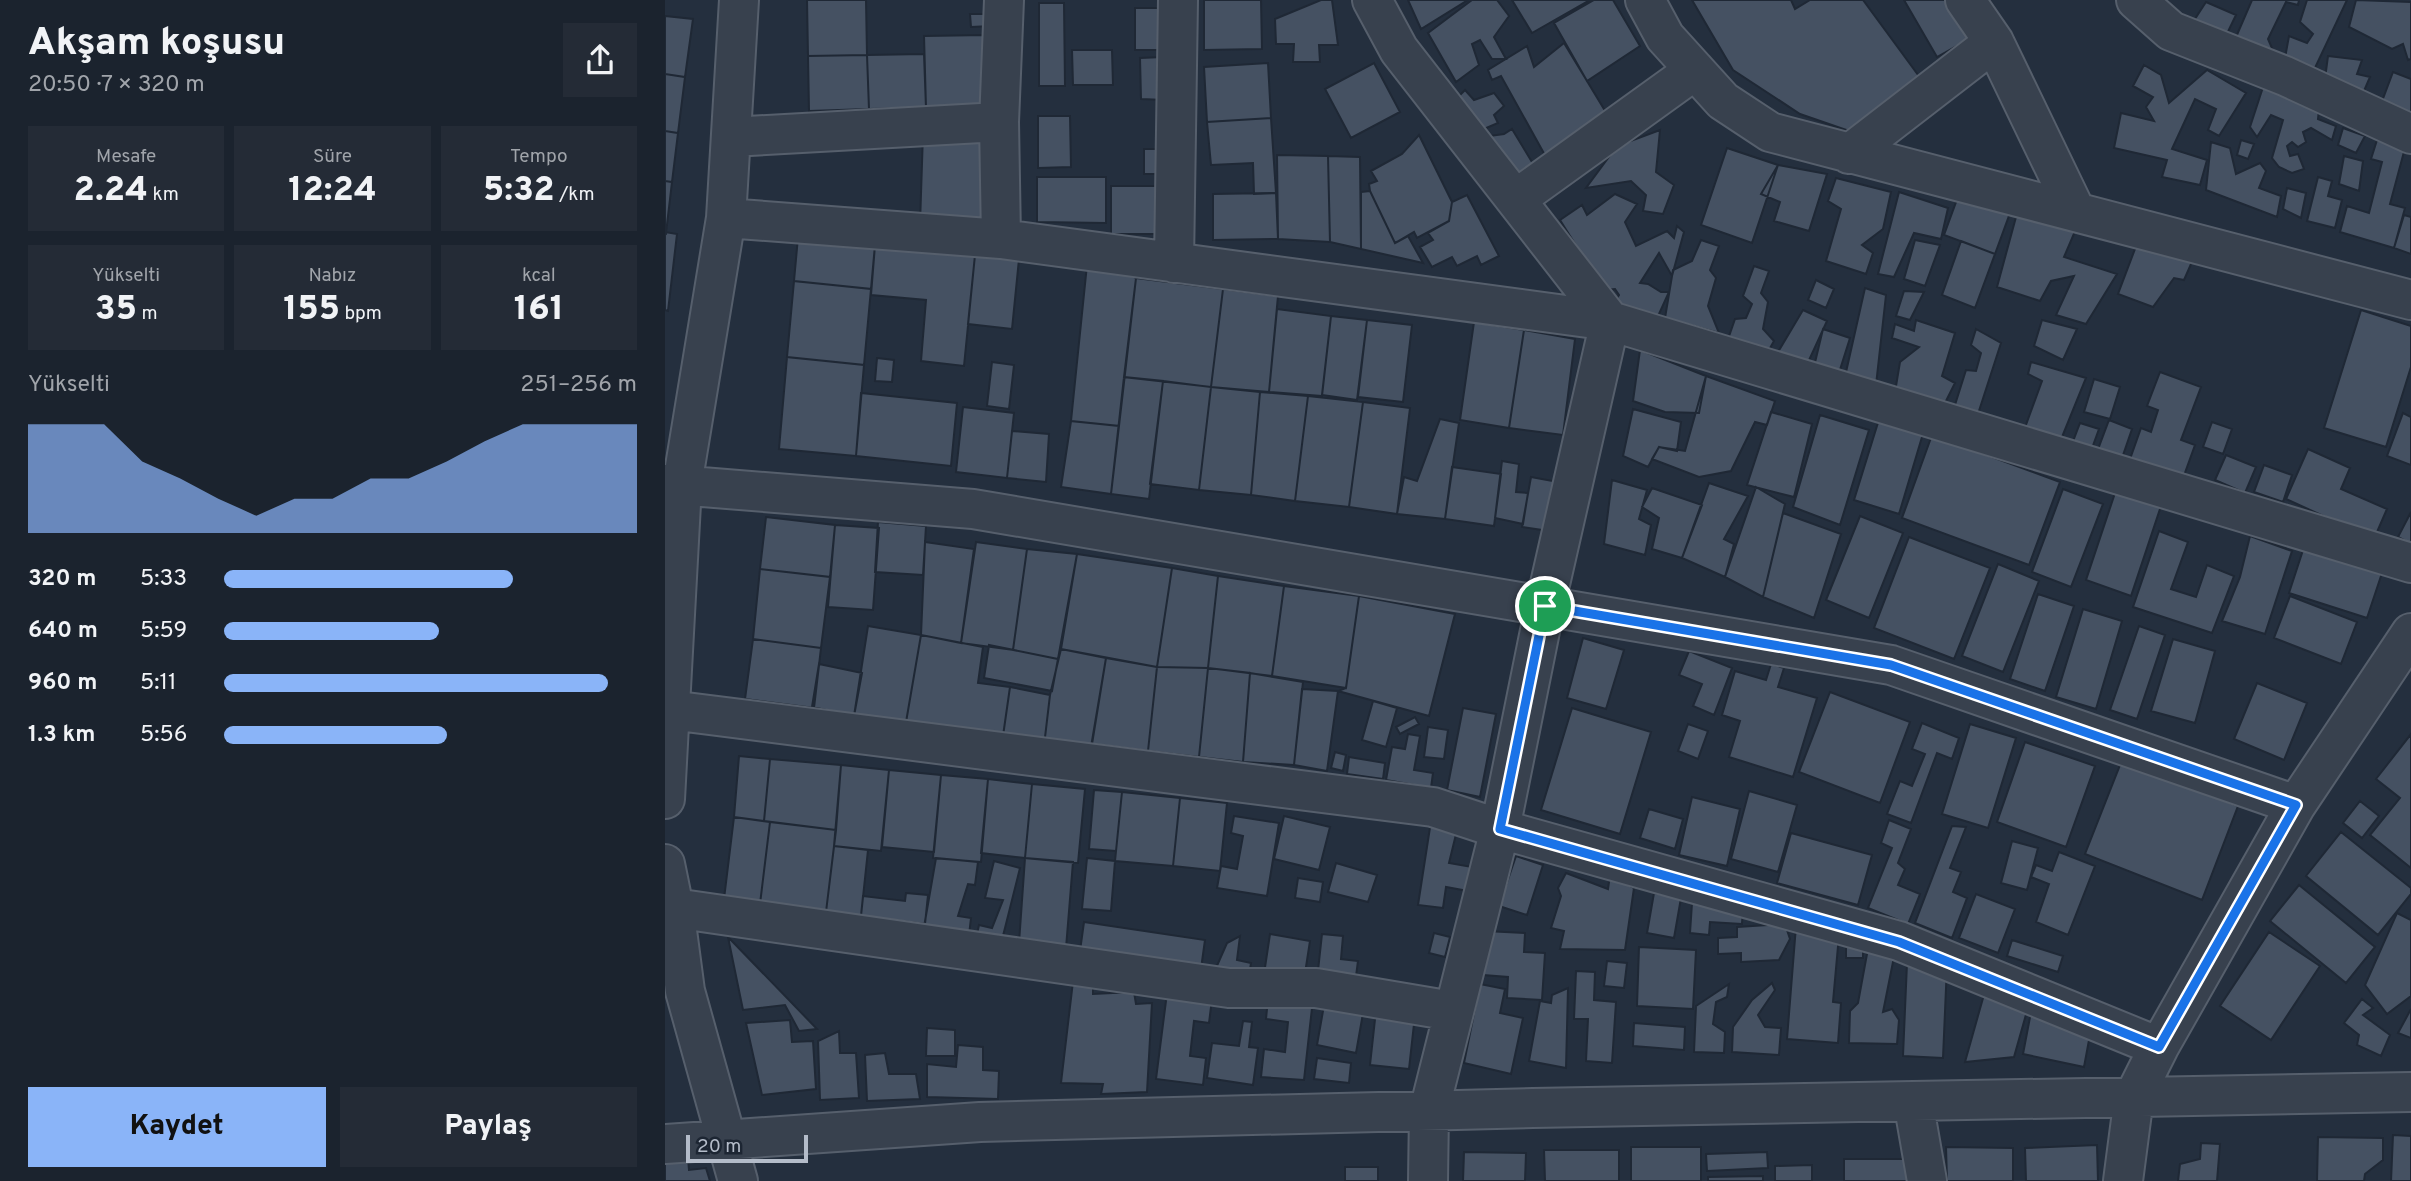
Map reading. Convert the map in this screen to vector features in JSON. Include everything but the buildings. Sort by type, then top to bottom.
[{"type":"street","points":[[665,799],[673,485],[726,218],[739,0]]},
{"type":"street","points":[[1002,239],[999,122],[1004,0]]},
{"type":"street","points":[[1174,262],[1178,0]]},
{"type":"street","points":[[1372,0],[1399,50],[1611,321]]},
{"type":"street","points":[[1644,0],[1665,37],[1723,101],[1770,132],[2411,300]]},
{"type":"street","points":[[1965,0],[1994,42],[2076,212]]},
{"type":"street","points":[[2136,0],[2171,31],[2284,76],[2411,134]]},
{"type":"street","points":[[1849,154],[1994,42]]},
{"type":"street","points":[[1516,200],[1695,70]]},
{"type":"street","points":[[731,137],[999,122]]},
{"type":"street","points":[[726,218],[1002,239],[1611,321],[2411,563]]},
{"type":"street","points":[[1428,1181],[1429,1111],[1452,1011],[1500,829],[1545,606],[1611,321]]},
{"type":"street","points":[[673,485],[973,509],[1891,665],[2296,805]]},
{"type":"street","points":[[2123,1181],[2134,1097],[2159,1047],[2296,805],[2411,633]]},
{"type":"street","points":[[668,727],[1433,807],[1500,829],[1899,942],[2159,1047]]},
{"type":"street","points":[[665,864],[674,908],[675,991],[738,1181]]},
{"type":"street","points":[[674,908],[1229,988],[1316,988],[1452,1011]]},
{"type":"street","points":[[665,1144],[980,1122],[2411,1092]]},
{"type":"street","points":[[1913,1101],[1927,1181]]},
{"type":"route","points":[[1545,606],[1891,665],[2296,805],[2159,1047],[1899,942],[1500,829],[1545,606]]}]
